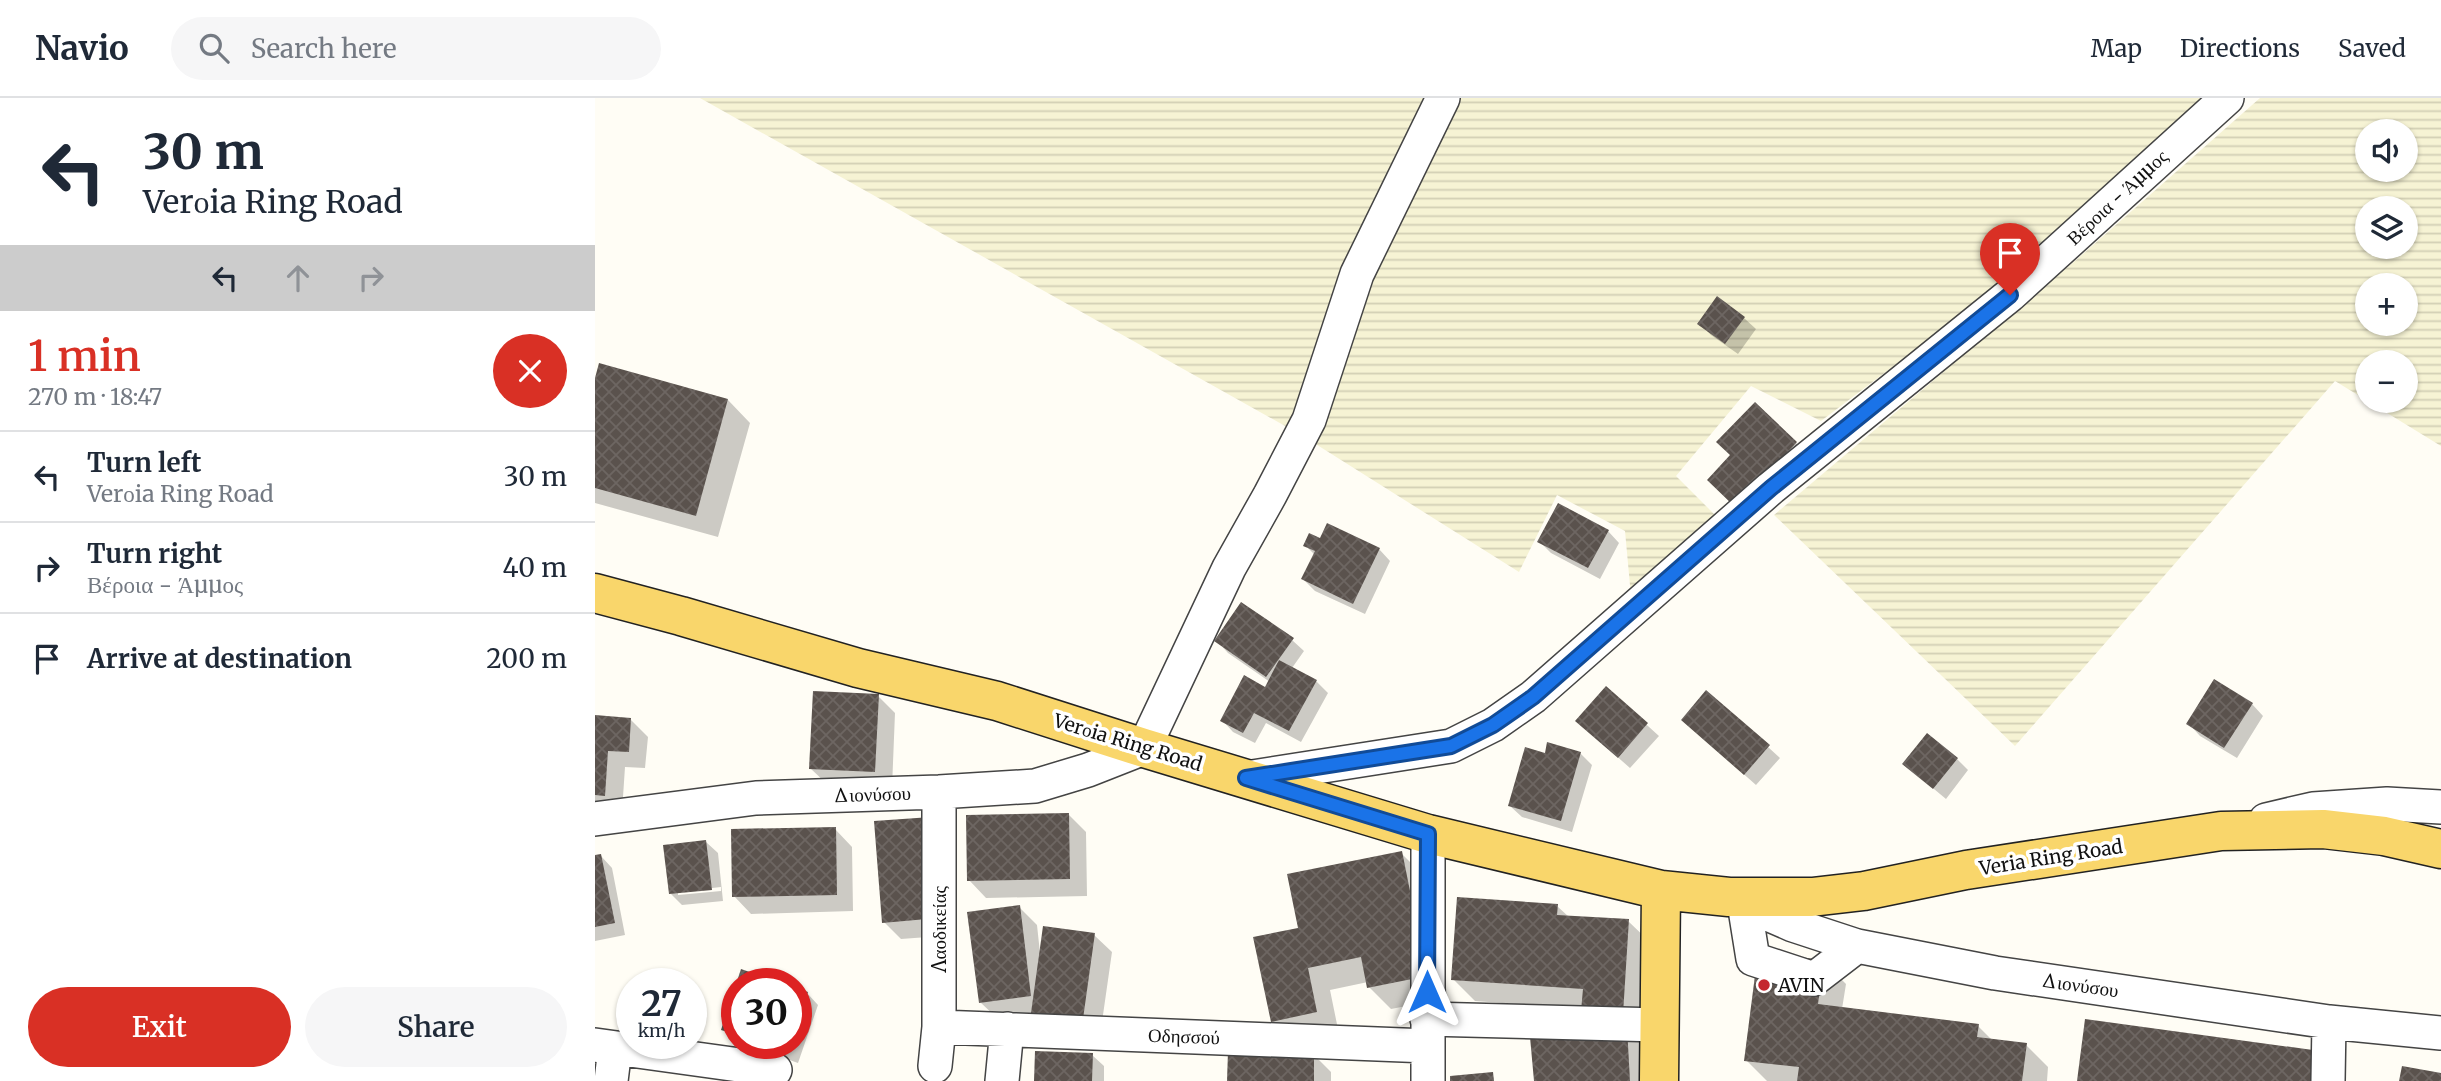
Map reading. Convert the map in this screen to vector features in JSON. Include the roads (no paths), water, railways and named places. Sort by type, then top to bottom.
[{"type":"main road","name":"Verοia Ring Road","points":[[595,593],[857,668],[997,701],[1428,834],[1661,890]]},
{"type":"main road","name":"Veria Ring Road","points":[[1661,890],[1736,900],[1812,897],[1864,891],[1966,870],[2221,831],[2323,829],[2384,836],[2441,849]]},
{"type":"main road","points":[[1659,1081],[1661,890]]},
{"type":"street","points":[[1144,748],[1229,568],[1309,420],[1357,274],[1443,98]]},
{"type":"street","name":"Βέροια - Άμμος","points":[[1246,778],[1451,746],[1493,725],[1533,697],[1771,488],[2010,295],[2227,98]]},
{"type":"street","name":"Διονύσου","points":[[595,819],[756,798],[1035,786],[1088,770],[1144,748]]},
{"type":"street","name":"Λαοδικείας","points":[[935,1066],[939,1027],[939,792]]},
{"type":"street","points":[[2221,831],[2313,809],[2387,804],[2441,807]]},
{"type":"street","points":[[1428,834],[1428,1081]]},
{"type":"street","points":[[1736,900],[1753,959],[1814,979],[1857,946]]},
{"type":"street","name":"Διονύσου","points":[[1736,900],[1793,925],[1857,946],[1995,973],[2329,1022],[2441,1033]]},
{"type":"street","points":[[2328,1081],[2329,1022]]},
{"type":"street","name":"Οδησσού","points":[[939,1027],[1428,1033],[1660,1025]]},
{"type":"street","points":[[1002,1081],[1007,1029]]},
{"type":"street","points":[[611,1081],[605,1047],[775,1070]]},
{"type":"place","name":"AVIN","points":[[1764,985]]}]
